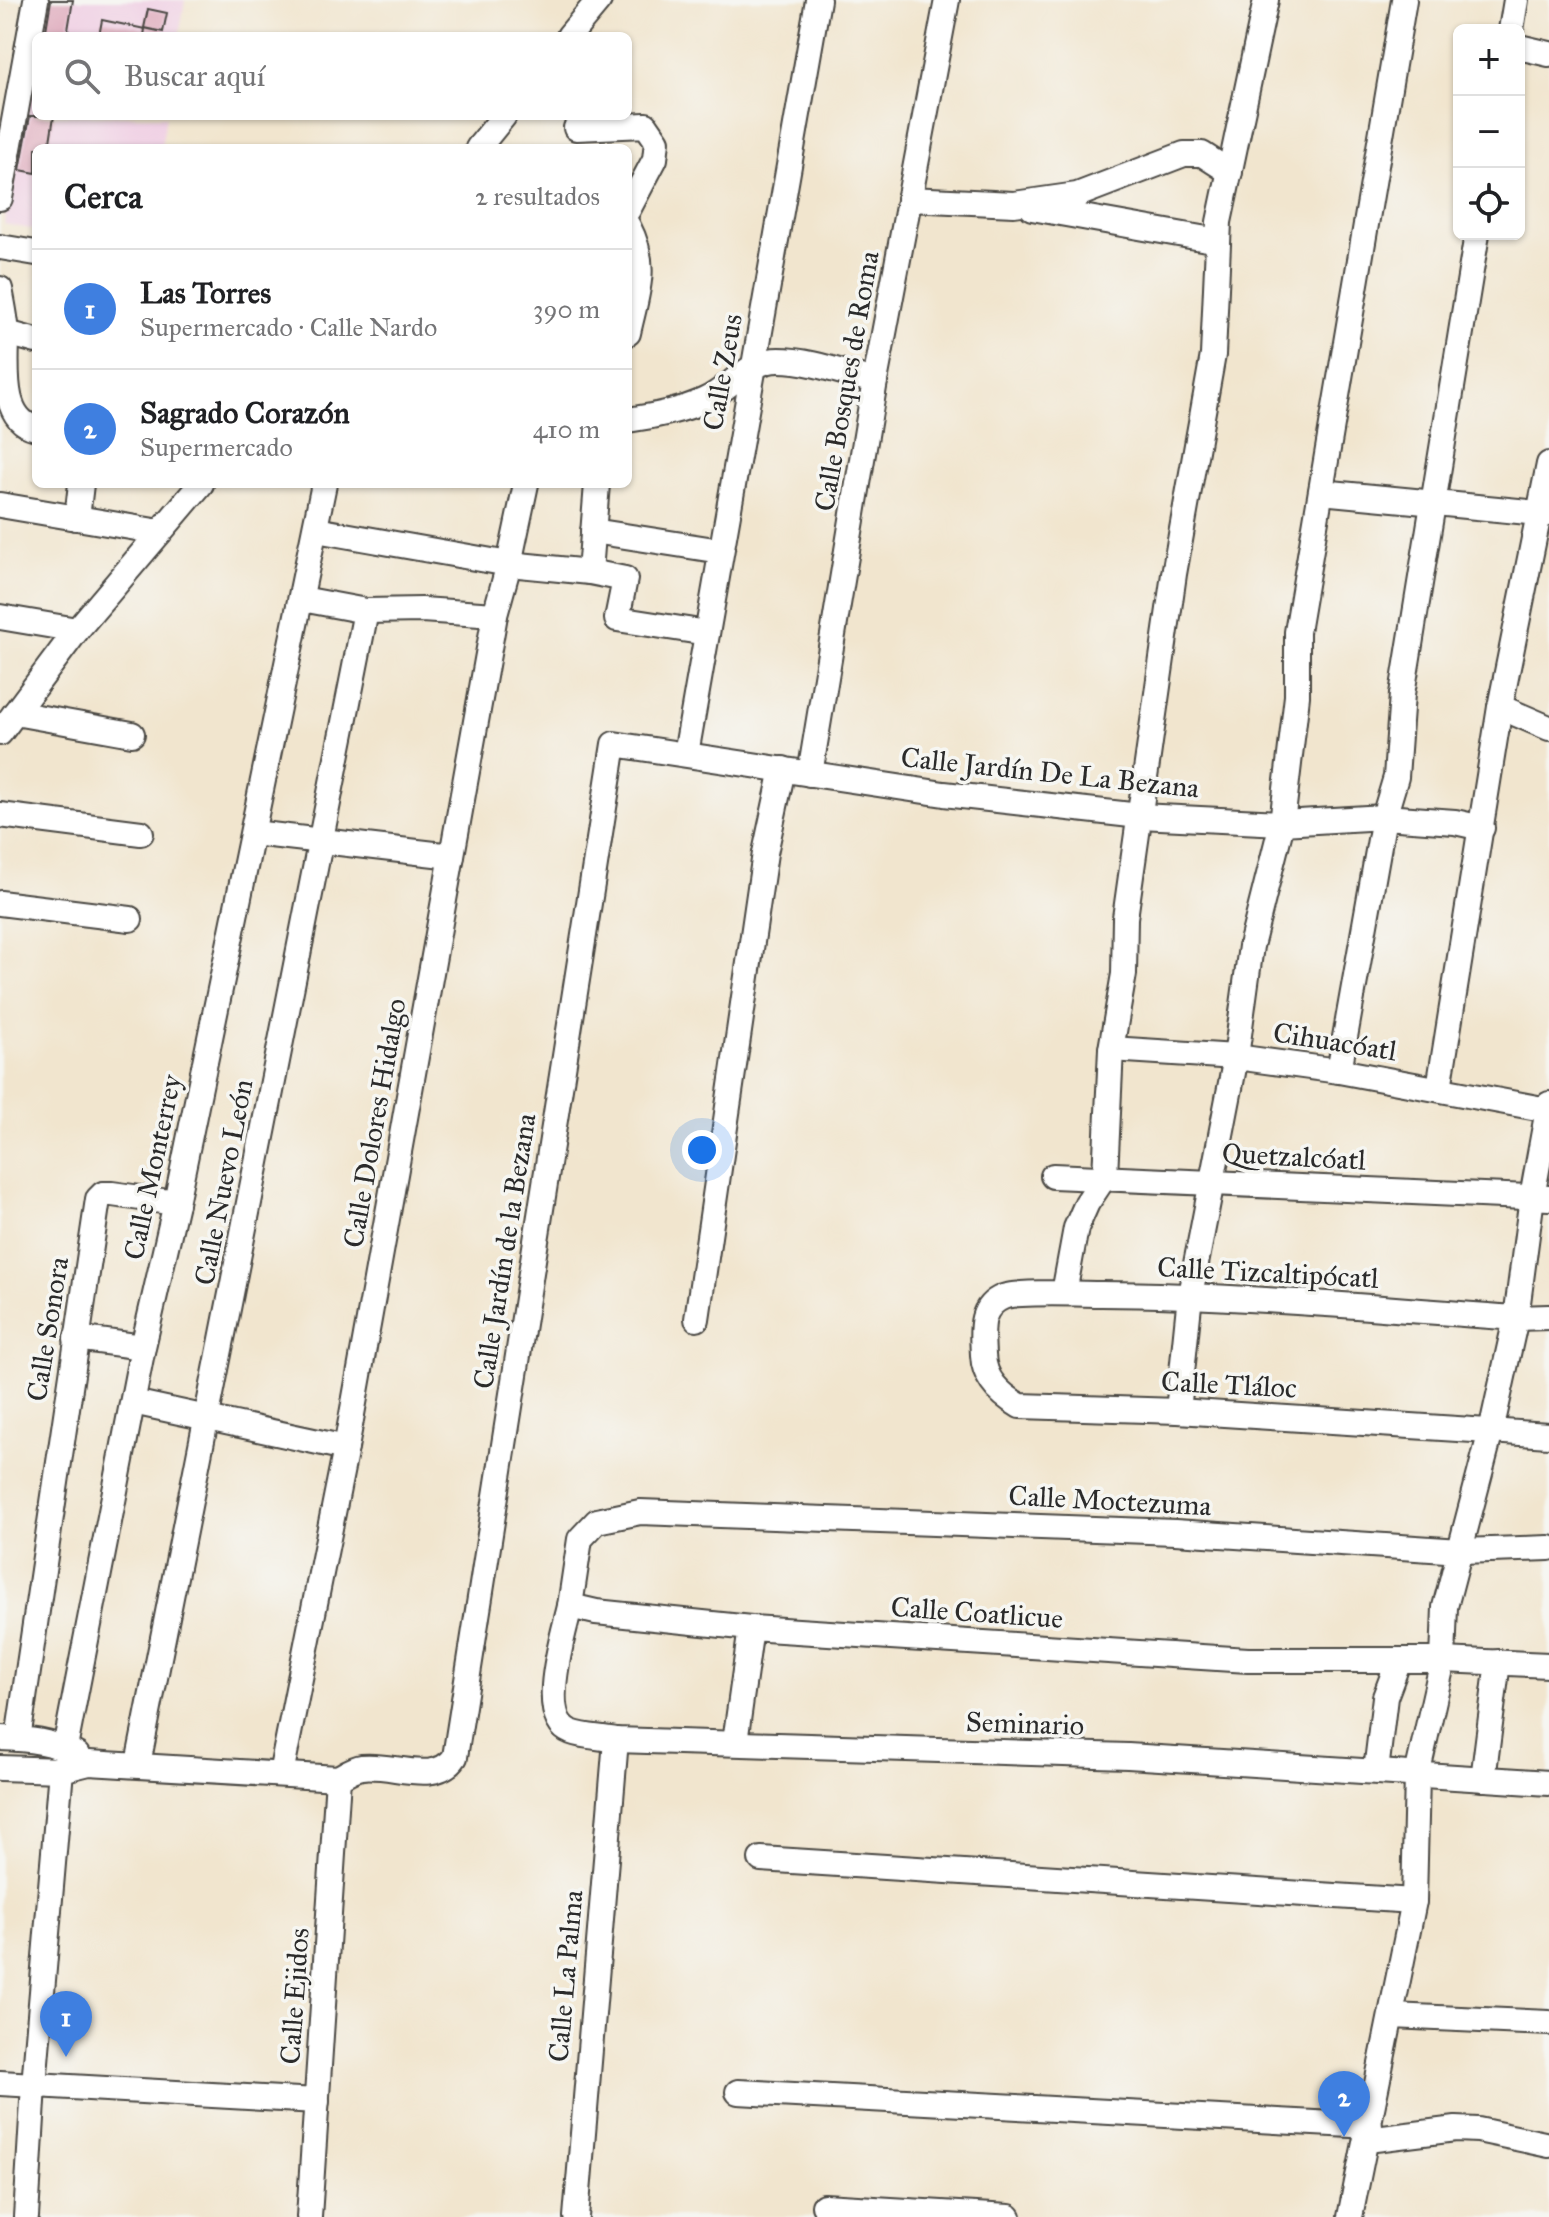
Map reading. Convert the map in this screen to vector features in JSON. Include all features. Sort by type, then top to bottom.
[{"type":"street","points":[[0,198],[36,0]]},
{"type":"street","points":[[572,32],[599,0]]},
{"type":"street","name":"Calle Zeus","points":[[686,754],[818,0]]},
{"type":"street","name":"Calle Bosques de Roma","points":[[810,774],[875,381],[947,0]]},
{"type":"street","points":[[1064,1293],[1076,1228],[1087,1203],[1105,1176],[1111,1049],[1124,974],[1125,918],[1174,574],[1213,355],[1219,222],[1266,0]]},
{"type":"street","points":[[1178,1411],[1190,1295],[1236,1057],[1251,946],[1282,823],[1297,696],[1297,632],[1404,0]]},
{"type":"street","points":[[1512,24],[1516,0]]},
{"type":"street","points":[[1525,48],[1549,54]]},
{"type":"street","points":[[481,144],[501,120]]},
{"type":"street","points":[[578,131],[646,125],[657,141],[655,159],[632,202]]},
{"type":"street","points":[[1075,206],[1184,154],[1202,154],[1230,172]]},
{"type":"street","points":[[909,199],[1075,206],[1218,241]]},
{"type":"street","points":[[632,239],[642,269],[632,315]]},
{"type":"street","points":[[1339,1071],[1384,817],[1396,777],[1402,694],[1476,240]]},
{"type":"street","points":[[0,247],[32,252]]},
{"type":"street","points":[[0,289],[7,333],[5,398],[14,416],[24,426],[32,427]]},
{"type":"street","points":[[7,333],[32,340]]},
{"type":"street","points":[[632,419],[705,400],[754,366],[777,360],[802,362],[875,381]]},
{"type":"street","points":[[1439,1088],[1500,707],[1544,514],[1549,464]]},
{"type":"street","points":[[77,518],[81,488]]},
{"type":"street","points":[[0,733],[77,630],[198,488]]},
{"type":"street","name":"Calle Monterrey","points":[[26,2217],[34,2085],[63,1759],[143,1347],[176,1203],[323,488]]},
{"type":"street","name":"Calle Dolores Hidalgo","points":[[281,1774],[346,1448],[495,615],[525,488]]},
{"type":"street","points":[[590,572],[597,488]]},
{"type":"street","points":[[1321,492],[1544,514]]},
{"type":"street","points":[[0,505],[160,532]]},
{"type":"street","points":[[316,530],[509,564],[590,572],[625,579]]},
{"type":"street","points":[[593,531],[721,551]]},
{"type":"street","points":[[635,538],[617,619],[707,633]]},
{"type":"street","points":[[302,599],[366,611],[422,610],[495,615]]},
{"type":"street","name":"Calle Nuevo León","points":[[138,1764],[366,611]]},
{"type":"street","points":[[0,617],[77,630]]},
{"type":"street","points":[[1500,707],[1549,728]]},
{"type":"street","points":[[15,713],[132,734]]},
{"type":"street","name":"Calle Jardín De La Bezana","points":[[614,744],[944,794],[1140,816],[1282,823],[1384,817],[1455,822],[1482,828]]},
{"type":"street","name":"Calle Jardín de la Bezana","points":[[338,1778],[362,1767],[437,1771],[449,1766],[455,1757],[614,744]]},
{"type":"street","points":[[697,1319],[765,853],[783,769]]},
{"type":"street","points":[[0,815],[141,833]]},
{"type":"street","points":[[253,833],[452,856]]},
{"type":"street","points":[[0,903],[130,919]]},
{"type":"street","name":"Cihuacóatl","points":[[1111,1049],[1236,1057],[1339,1071],[1548,1107]]},
{"type":"street","points":[[1350,2217],[1414,1901],[1417,1775],[1454,1660],[1445,1607],[1491,1431],[1516,1318],[1540,1197],[1548,1107]]},
{"type":"street","name":"Quetzalcóatl","points":[[1053,1176],[1540,1197]]},
{"type":"street","name":"Calle Sonora","points":[[9,1738],[98,1199],[103,1194],[112,1194],[176,1203]]},
{"type":"street","name":"Calle Tizcaltipócatl","points":[[988,1307],[1004,1296],[1064,1293],[1190,1295],[1516,1318],[1549,1317]]},
{"type":"street","name":"Calle Tláloc","points":[[988,1307],[982,1321],[984,1369],[1001,1395],[1020,1406],[1178,1411],[1549,1435]]},
{"type":"street","points":[[76,1338],[143,1347]]},
{"type":"street","points":[[133,1402],[346,1448]]},
{"type":"street","name":"Calle Moctezuma","points":[[570,1606],[580,1539],[597,1521],[640,1512],[1175,1532],[1461,1551],[1549,1548]]},
{"type":"street","name":"Calle Coatlicue","points":[[570,1606],[596,1612],[751,1628],[1248,1660],[1454,1660],[1549,1665]]},
{"type":"street","name":"Seminario","points":[[570,1606],[556,1667],[554,1707],[558,1723],[570,1732],[616,1740],[1128,1756],[1549,1783]]},
{"type":"street","points":[[735,1742],[751,1628]]},
{"type":"street","points":[[1369,1660],[1385,1697]]},
{"type":"street","points":[[1376,1771],[1385,1697],[1399,1660]]},
{"type":"street","points":[[1454,1660],[1494,1697]]},
{"type":"street","points":[[1483,1779],[1498,1662]]},
{"type":"street","points":[[9,1738],[63,1759],[89,1763],[338,1778]]},
{"type":"street","name":"Calle La Palma","points":[[576,2217],[616,1740]]},
{"type":"street","points":[[0,1768],[63,1759]]},
{"type":"street","name":"Calle Ejidos","points":[[309,2217],[338,1778]]},
{"type":"street","points":[[761,1859],[1414,1901]]},
{"type":"street","points":[[1392,2016],[1549,2023]]},
{"type":"street","points":[[0,2083],[317,2101]]},
{"type":"street","points":[[738,2092],[1369,2133],[1478,2130],[1549,2145]]},
{"type":"street","points":[[824,2206],[1009,2217]]},
{"type":"shaded area","points":[[43,0],[185,0],[180,32],[38,32]]},
{"type":"shaded area","points":[[32,62],[32,120],[165,120],[162,144],[32,144],[32,229],[4,224]]},
{"type":"building","points":[[51,0],[73,0],[68,32],[46,32]]},
{"type":"building","points":[[148,9],[167,13],[163,32],[144,28]]},
{"type":"building","points":[[102,20],[145,29],[145,32],[100,32]]},
{"type":"building","points":[[30,116],[32,120],[53,120],[50,144],[32,144],[32,172],[20,170]]},
{"type":"place","name":"Las Torres","points":[[66,2057]]},
{"type":"place","name":"Sagrado Corazón","points":[[1344,2137]]}]
